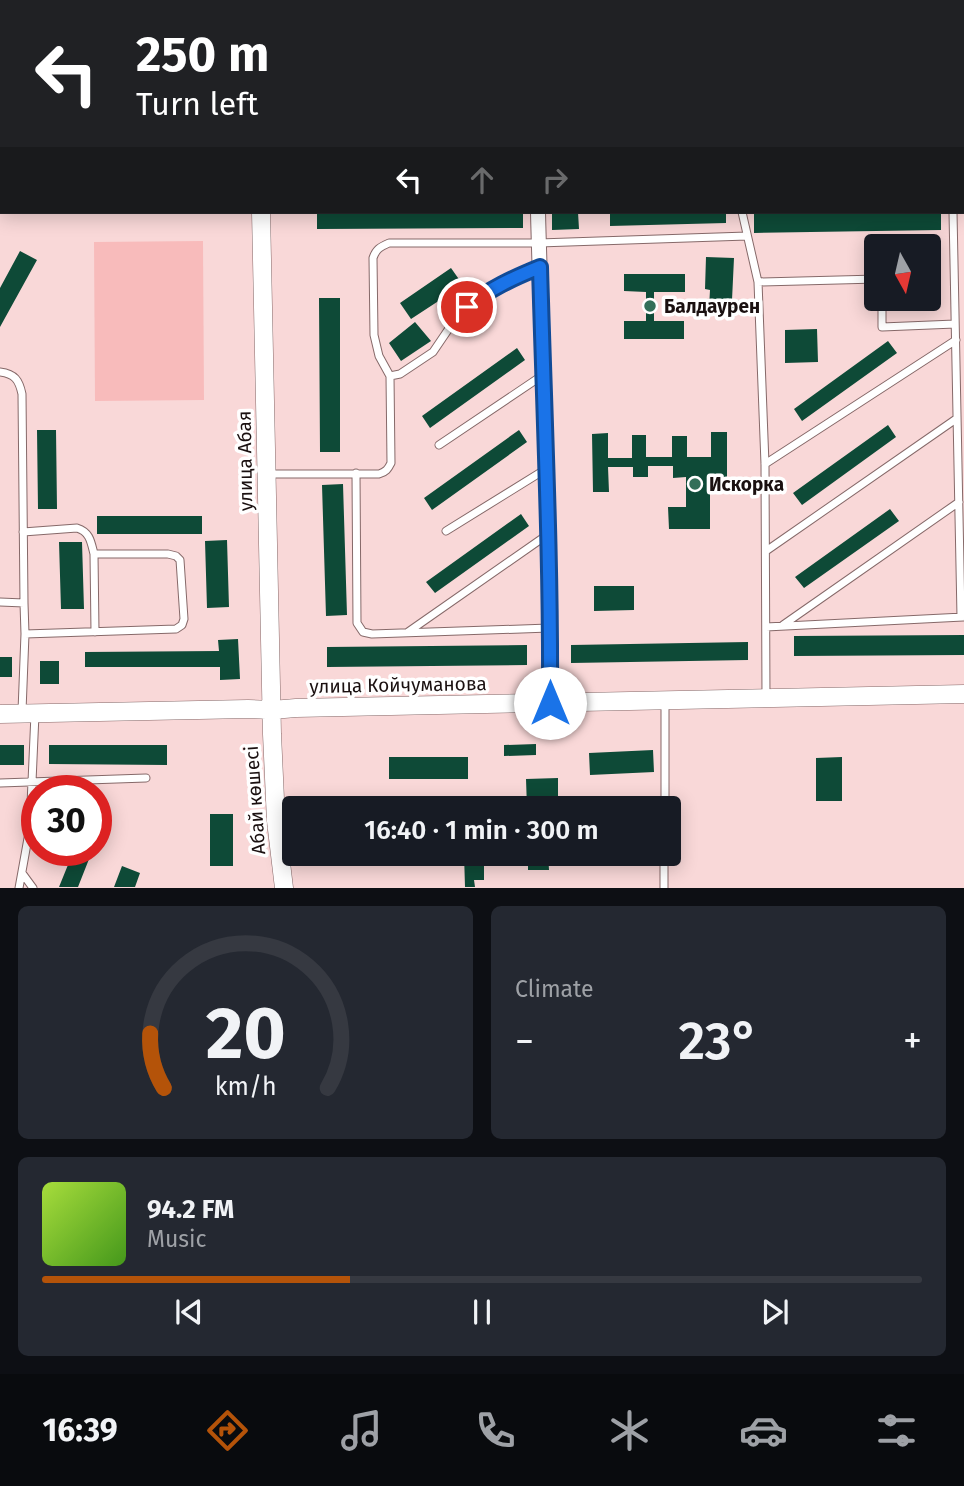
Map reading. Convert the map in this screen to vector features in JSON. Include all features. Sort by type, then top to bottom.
[{"type":"street","name":"улица Абая","points":[[261,214],[272,710]]},
{"type":"street","points":[[538,214],[547,468],[550,703]]},
{"type":"street","name":"улица Койчуманова","points":[[0,714],[964,694]]},
{"type":"street","name":"Абай көшесі","points":[[272,710],[276,821],[284,887]]},
{"type":"lane","points":[[742,214],[758,282],[765,464],[766,698]]},
{"type":"lane","points":[[766,626],[963,617],[956,419],[953,214]]},
{"type":"lane","points":[[265,474],[379,474],[389,468],[390,376],[379,356],[374,335],[373,258],[380,246],[389,243],[538,243],[747,236]]},
{"type":"lane","points":[[390,376],[400,374],[433,352],[452,324],[484,293],[540,267]]},
{"type":"lane","points":[[758,282],[864,279]]},
{"type":"lane","points":[[881,312],[882,327],[955,324]]},
{"type":"lane","points":[[765,464],[956,340]]},
{"type":"lane","points":[[0,372],[13,375],[19,382],[22,394],[24,603],[32,775]]},
{"type":"lane","points":[[439,445],[543,375]]},
{"type":"lane","points":[[766,551],[956,419]]},
{"type":"lane","points":[[446,531],[547,468]]},
{"type":"lane","points":[[356,473],[357,623],[363,632],[372,634],[550,628]]},
{"type":"lane","points":[[783,625],[959,502]]},
{"type":"lane","points":[[23,531],[77,528],[85,530],[89,535],[94,554],[95,632]]},
{"type":"lane","points":[[408,632],[548,535]]},
{"type":"lane","points":[[25,634],[176,629],[182,625],[184,619],[180,560],[176,556],[94,554]]},
{"type":"lane","points":[[0,602],[24,603]]},
{"type":"lane","points":[[665,700],[665,796]]},
{"type":"lane","points":[[112,779],[146,778]]},
{"type":"lane","points":[[0,783],[21,782]]},
{"type":"lane","points":[[19,887],[23,866]]},
{"type":"lane","points":[[664,866],[664,887]]},
{"type":"lane","points":[[22,873],[33,887]]},
{"type":"shaded area","points":[[203,241],[204,400],[95,401],[94,242]]},
{"type":"building","points":[[317,214],[523,214],[523,228],[317,229]]},
{"type":"building","points":[[552,214],[578,214],[579,229],[552,230]]},
{"type":"building","points":[[610,214],[726,214],[726,223],[610,226]]},
{"type":"building","points":[[754,214],[941,214],[941,230],[754,233]]},
{"type":"building","points":[[20,251],[37,260],[0,327],[0,288]]},
{"type":"building","points":[[706,257],[734,258],[732,300],[742,300],[741,310],[709,308],[710,290],[705,289]]},
{"type":"building","points":[[451,268],[463,285],[411,319],[400,303]]},
{"type":"building","name":"Балдаурен","points":[[624,274],[685,274],[685,292],[654,292],[654,321],[684,321],[684,339],[624,339],[624,321],[646,321],[646,292],[624,291]]},
{"type":"building","points":[[319,298],[340,298],[340,452],[320,452]]},
{"type":"building","points":[[415,322],[431,341],[401,361],[389,343]]},
{"type":"building","points":[[817,329],[818,362],[785,363],[785,330]]},
{"type":"building","points":[[888,341],[897,353],[802,421],[794,409]]},
{"type":"building","points":[[517,348],[525,360],[430,428],[422,416]]},
{"type":"building","points":[[888,425],[896,437],[802,505],[793,493]]},
{"type":"building","points":[[37,430],[56,430],[57,509],[38,509]]},
{"type":"building","points":[[519,430],[527,442],[432,510],[424,498]]},
{"type":"building","name":"Искоркa","points":[[711,432],[727,432],[727,491],[710,491],[710,529],[669,529],[668,507],[686,507],[686,477],[673,478],[673,466],[648,466],[648,477],[633,477],[633,467],[608,467],[609,492],[593,492],[592,434],[608,433],[608,458],[632,458],[632,435],[646,435],[646,457],[672,457],[672,436],[687,436],[687,457],[711,457]]},
{"type":"building","points":[[343,484],[347,615],[326,616],[322,485]]},
{"type":"building","points":[[890,509],[899,521],[804,588],[795,577]]},
{"type":"building","points":[[521,514],[529,526],[435,593],[426,582]]},
{"type":"building","points":[[97,516],[202,516],[202,534],[97,534]]},
{"type":"building","points":[[227,540],[229,607],[207,608],[205,541]]},
{"type":"building","points":[[59,542],[82,542],[84,609],[61,609]]},
{"type":"building","points":[[594,586],[634,586],[634,610],[594,611]]},
{"type":"building","points":[[964,635],[964,655],[794,656],[794,636]]},
{"type":"building","points":[[238,639],[240,679],[220,680],[220,667],[85,667],[85,652],[219,651],[218,640]]},
{"type":"building","points":[[748,642],[748,660],[571,663],[571,645]]},
{"type":"building","points":[[527,645],[527,665],[327,667],[327,647]]},
{"type":"building","points":[[0,657],[12,657],[12,677],[0,677]]},
{"type":"building","points":[[40,661],[59,661],[59,684],[40,684]]},
{"type":"building","points":[[536,744],[536,755],[504,756],[504,745]]},
{"type":"building","points":[[0,745],[24,745],[24,765],[0,765]]},
{"type":"building","points":[[49,745],[167,745],[167,765],[49,764]]},
{"type":"building","points":[[653,750],[654,772],[590,775],[589,753]]},
{"type":"building","points":[[389,757],[468,757],[468,779],[389,779]]},
{"type":"building","points":[[842,757],[842,801],[816,801],[816,758]]},
{"type":"building","points":[[558,778],[558,796],[527,796],[526,779]]},
{"type":"building","points":[[210,814],[233,814],[233,866],[210,866]]},
{"type":"building","points":[[68,866],[86,866],[78,887],[59,887]]},
{"type":"building","points":[[122,866],[140,873],[135,887],[114,887]]},
{"type":"building","points":[[464,866],[484,866],[484,880],[474,880],[475,887],[465,887]]},
{"type":"building","points":[[528,866],[549,866],[549,870],[528,870]]},
{"type":"place","name":"Балдаурен","points":[[650,306]]},
{"type":"place","name":"Искоркa","points":[[695,484]]},
{"type":"route","points":[[467,307],[484,293],[540,267],[550,703]]}]
